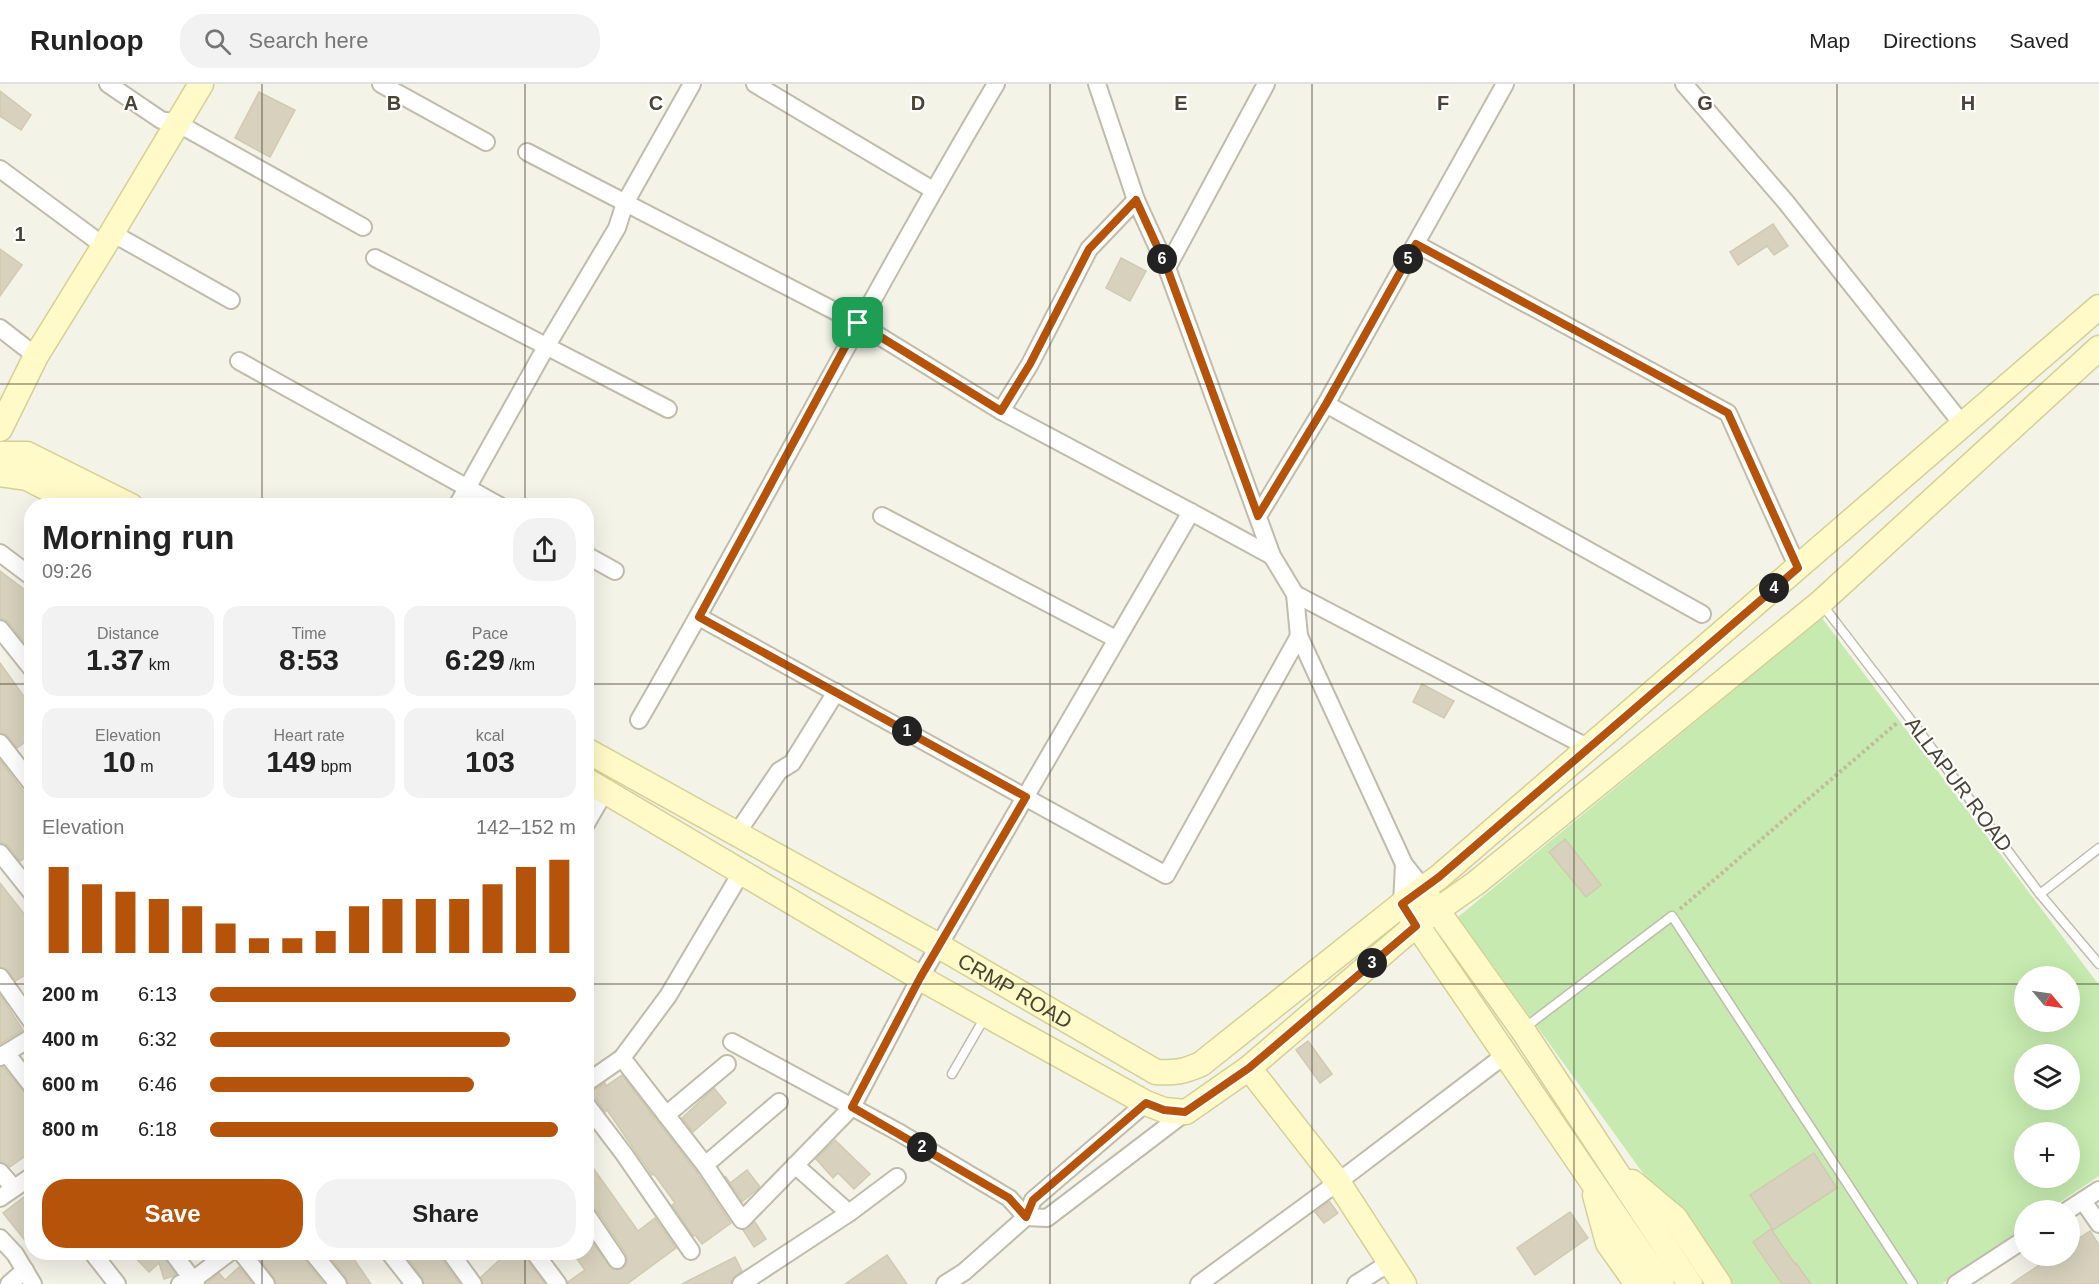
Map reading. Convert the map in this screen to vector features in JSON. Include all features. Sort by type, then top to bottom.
[{"type":"main road","points":[[0,429],[36,356],[201,84]]},
{"type":"main road","name":"CRMP ROAD","points":[[594,754],[939,945],[1156,1072],[1176,1073],[1201,1064],[1439,877],[2099,307]]},
{"type":"main road","points":[[1185,1112],[1249,1068],[1416,926],[1476,883],[1820,603],[2099,348]]},
{"type":"main road","points":[[0,454],[27,454],[115,498]]},
{"type":"main road","points":[[0,474],[27,478],[66,498]]},
{"type":"main road","name":"CRMP ROAD","points":[[596,785],[920,978],[1146,1103],[1164,1110],[1185,1112]]},
{"type":"main road","points":[[1423,888],[1436,911],[1522,1029],[1610,1163],[1675,1218],[1719,1284]]},
{"type":"main road","points":[[1402,904],[1590,1176],[1618,1196],[1690,1284]]},
{"type":"main road","points":[[1249,1068],[1338,1182],[1404,1284]]},
{"type":"main road","points":[[1610,1163],[1618,1196],[1662,1284]]},
{"type":"main road","points":[[1590,1176],[1608,1243],[1637,1284]]},
{"type":"street","points":[[108,84],[161,120],[177,123],[363,227]]},
{"type":"street","points":[[381,84],[486,142]]},
{"type":"street","points":[[461,498],[546,347],[617,228],[625,203],[692,84]]},
{"type":"street","points":[[755,84],[933,190]]},
{"type":"street","points":[[639,720],[699,617],[858,323],[996,84]]},
{"type":"street","points":[[1097,84],[1136,200],[1167,268],[1272,556],[1295,594],[1299,636],[1404,864],[1423,888]]},
{"type":"street","points":[[1167,268],[1266,84]]},
{"type":"street","points":[[1258,516],[1326,404],[1505,84]]},
{"type":"street","points":[[1684,84],[1785,201],[1963,425]]},
{"type":"street","points":[[527,152],[858,323],[1001,411],[1272,556]]},
{"type":"street","points":[[0,169],[108,240],[231,300]]},
{"type":"street","points":[[1001,411],[1030,364],[1089,249],[1136,200]]},
{"type":"street","points":[[1416,244],[1728,413],[1798,568]]},
{"type":"street","points":[[375,258],[668,409]]},
{"type":"street","points":[[0,328],[36,356]]},
{"type":"street","points":[[239,361],[486,498]]},
{"type":"street","points":[[1326,404],[1702,614]]},
{"type":"street","points":[[622,1058],[705,1165],[742,1220],[852,1107],[920,978],[1191,512]]},
{"type":"street","points":[[882,516],[1116,639]]},
{"type":"street","points":[[0,553],[24,571]]},
{"type":"street","points":[[594,559],[615,571]]},
{"type":"street","points":[[1295,594],[1589,748]]},
{"type":"street","points":[[699,617],[1166,875],[1299,636]]},
{"type":"street","points":[[0,629],[24,659]]},
{"type":"street","points":[[737,833],[779,771],[792,763],[836,692]]},
{"type":"street","points":[[0,743],[24,774]]},
{"type":"street","points":[[0,853],[24,883]]},
{"type":"street","points":[[1402,904],[1404,864]]},
{"type":"street","points":[[594,1077],[622,1058],[668,996],[741,873]]},
{"type":"street","points":[[0,977],[24,1011]]},
{"type":"street","points":[[24,1042],[3,1055],[24,1077]]},
{"type":"street","points":[[732,1042],[852,1107],[1009,1198],[1026,1217],[1047,1218],[1185,1112]]},
{"type":"street","points":[[1199,1284],[1505,1055]]},
{"type":"street","points":[[666,1115],[727,1064]]},
{"type":"street","points":[[705,1165],[779,1102]]},
{"type":"street","points":[[945,1284],[968,1278],[1026,1217],[1033,1200],[1146,1103]]},
{"type":"street","points":[[594,1115],[691,1251]]},
{"type":"street","points":[[795,1165],[849,1213]]},
{"type":"street","points":[[0,1172],[7,1193],[24,1182]]},
{"type":"street","points":[[741,1284],[849,1213],[897,1178]]},
{"type":"street","points":[[2080,1203],[2099,1190]]},
{"type":"street","points":[[2083,1201],[2099,1224]]},
{"type":"street","points":[[594,1226],[617,1260]]},
{"type":"street","points":[[0,1238],[15,1254],[29,1277],[9,1284]]},
{"type":"street","points":[[1956,1284],[2014,1246]]},
{"type":"street","points":[[98,1260],[117,1284]]},
{"type":"street","points":[[177,1260],[190,1283],[220,1260]]},
{"type":"street","points":[[248,1260],[266,1284]]},
{"type":"street","points":[[318,1260],[338,1284]]},
{"type":"street","points":[[395,1260],[414,1284]]},
{"type":"street","points":[[456,1260],[473,1284]]},
{"type":"street","points":[[540,1260],[558,1284]]},
{"type":"street","points":[[1356,1284],[1389,1263]]},
{"type":"lane","name":"ALLAPUR ROAD","points":[[1820,603],[1907,715],[2040,894],[2099,964]]},
{"type":"lane","points":[[2040,894],[2099,848]]},
{"type":"lane","points":[[1522,1029],[1672,916],[1913,1284]]},
{"type":"lane","points":[[952,1074],[986,1014]]},
{"type":"path","points":[[1672,916],[1907,715]]},
{"type":"green space","points":[[1822,618],[2099,985],[2099,1176],[2063,1200],[2014,1200],[2014,1235],[1942,1284],[1723,1284],[1458,917]]},
{"type":"building","points":[[0,91],[31,115],[21,130],[0,116]]},
{"type":"building","points":[[259,92],[295,110],[270,157],[235,138]]},
{"type":"building","points":[[1773,224],[1788,246],[1774,255],[1767,246],[1738,265],[1730,252]]},
{"type":"building","points":[[0,249],[22,265],[0,296]]},
{"type":"building","points":[[1121,258],[1146,271],[1130,301],[1106,288]]},
{"type":"building","points":[[0,571],[24,589],[24,642],[8,622],[0,619]]},
{"type":"building","points":[[0,663],[24,697],[24,743],[17,748],[8,736],[0,733]]},
{"type":"building","points":[[1422,684],[1454,701],[1444,718],[1413,702]]},
{"type":"building","points":[[0,760],[24,792],[24,858],[20,861],[8,846],[0,843]]},
{"type":"building","points":[[1565,839],[1601,885],[1586,897],[1549,852]]},
{"type":"building","points":[[0,883],[24,914],[24,976],[15,981],[8,970],[0,967]]},
{"type":"building","points":[[0,995],[23,1030],[0,1044]]},
{"type":"building","points":[[1308,1041],[1332,1074],[1320,1083],[1296,1050]]},
{"type":"building","points":[[0,1067],[3,1067],[24,1092],[24,1157],[10,1167],[0,1162]]},
{"type":"building","points":[[622,1075],[696,1171],[731,1223],[702,1244],[695,1235],[693,1236],[672,1205],[675,1203],[654,1174],[652,1175],[607,1110],[605,1112],[594,1096],[594,1090],[605,1083],[606,1086]]},
{"type":"building","points":[[714,1088],[726,1103],[693,1132],[682,1118]]},
{"type":"building","points":[[835,1140],[870,1174],[854,1189],[838,1173],[833,1178],[816,1159]]},
{"type":"building","points":[[1814,1153],[1837,1188],[1773,1230],[1750,1195]]},
{"type":"building","points":[[594,1169],[638,1231],[655,1218],[676,1248],[627,1284],[568,1284],[585,1270],[578,1260],[594,1260],[594,1245],[612,1269],[622,1269],[627,1260],[626,1254],[595,1208]]},
{"type":"building","points":[[747,1170],[760,1187],[742,1202],[725,1176],[730,1183]]},
{"type":"building","points":[[24,1197],[24,1239],[3,1213]]},
{"type":"building","points":[[1329,1201],[1338,1213],[1324,1223],[1315,1212]]},
{"type":"building","points":[[1570,1212],[1588,1238],[1535,1275],[1517,1248]]},
{"type":"building","points":[[755,1222],[766,1239],[754,1247],[743,1230]]},
{"type":"building","points":[[1771,1229],[1811,1284],[1782,1284],[1753,1242]]},
{"type":"building","points":[[2090,1231],[2099,1245],[2099,1284],[2011,1284],[2038,1266],[2080,1266],[2080,1238]]},
{"type":"building","points":[[887,1255],[907,1284],[845,1284]]},
{"type":"building","points":[[735,1257],[742,1271],[732,1279],[731,1284],[682,1284]]},
{"type":"building","points":[[138,1260],[167,1260],[176,1275],[164,1279],[159,1263],[149,1272]]},
{"type":"building","points":[[260,1260],[305,1260],[324,1284],[276,1284]]},
{"type":"building","points":[[332,1260],[354,1260],[371,1284],[348,1284],[346,1277]]},
{"type":"building","points":[[409,1260],[442,1260],[460,1284],[424,1284]]},
{"type":"building","points":[[499,1260],[527,1260],[545,1284],[483,1284],[481,1277]]},
{"type":"building","points":[[239,1267],[253,1284],[206,1284],[219,1273],[225,1280]]},
{"type":"route","points":[[1136,200],[1167,268],[1258,516],[1326,404],[1416,244],[1728,413],[1798,568],[1439,877],[1402,904],[1416,926],[1249,1068],[1185,1112],[1164,1110],[1146,1103],[1033,1200],[1026,1217],[1009,1198],[852,1107],[920,978],[1026,797],[699,617],[858,323],[1001,411],[1030,364],[1089,249],[1136,200]]}]
